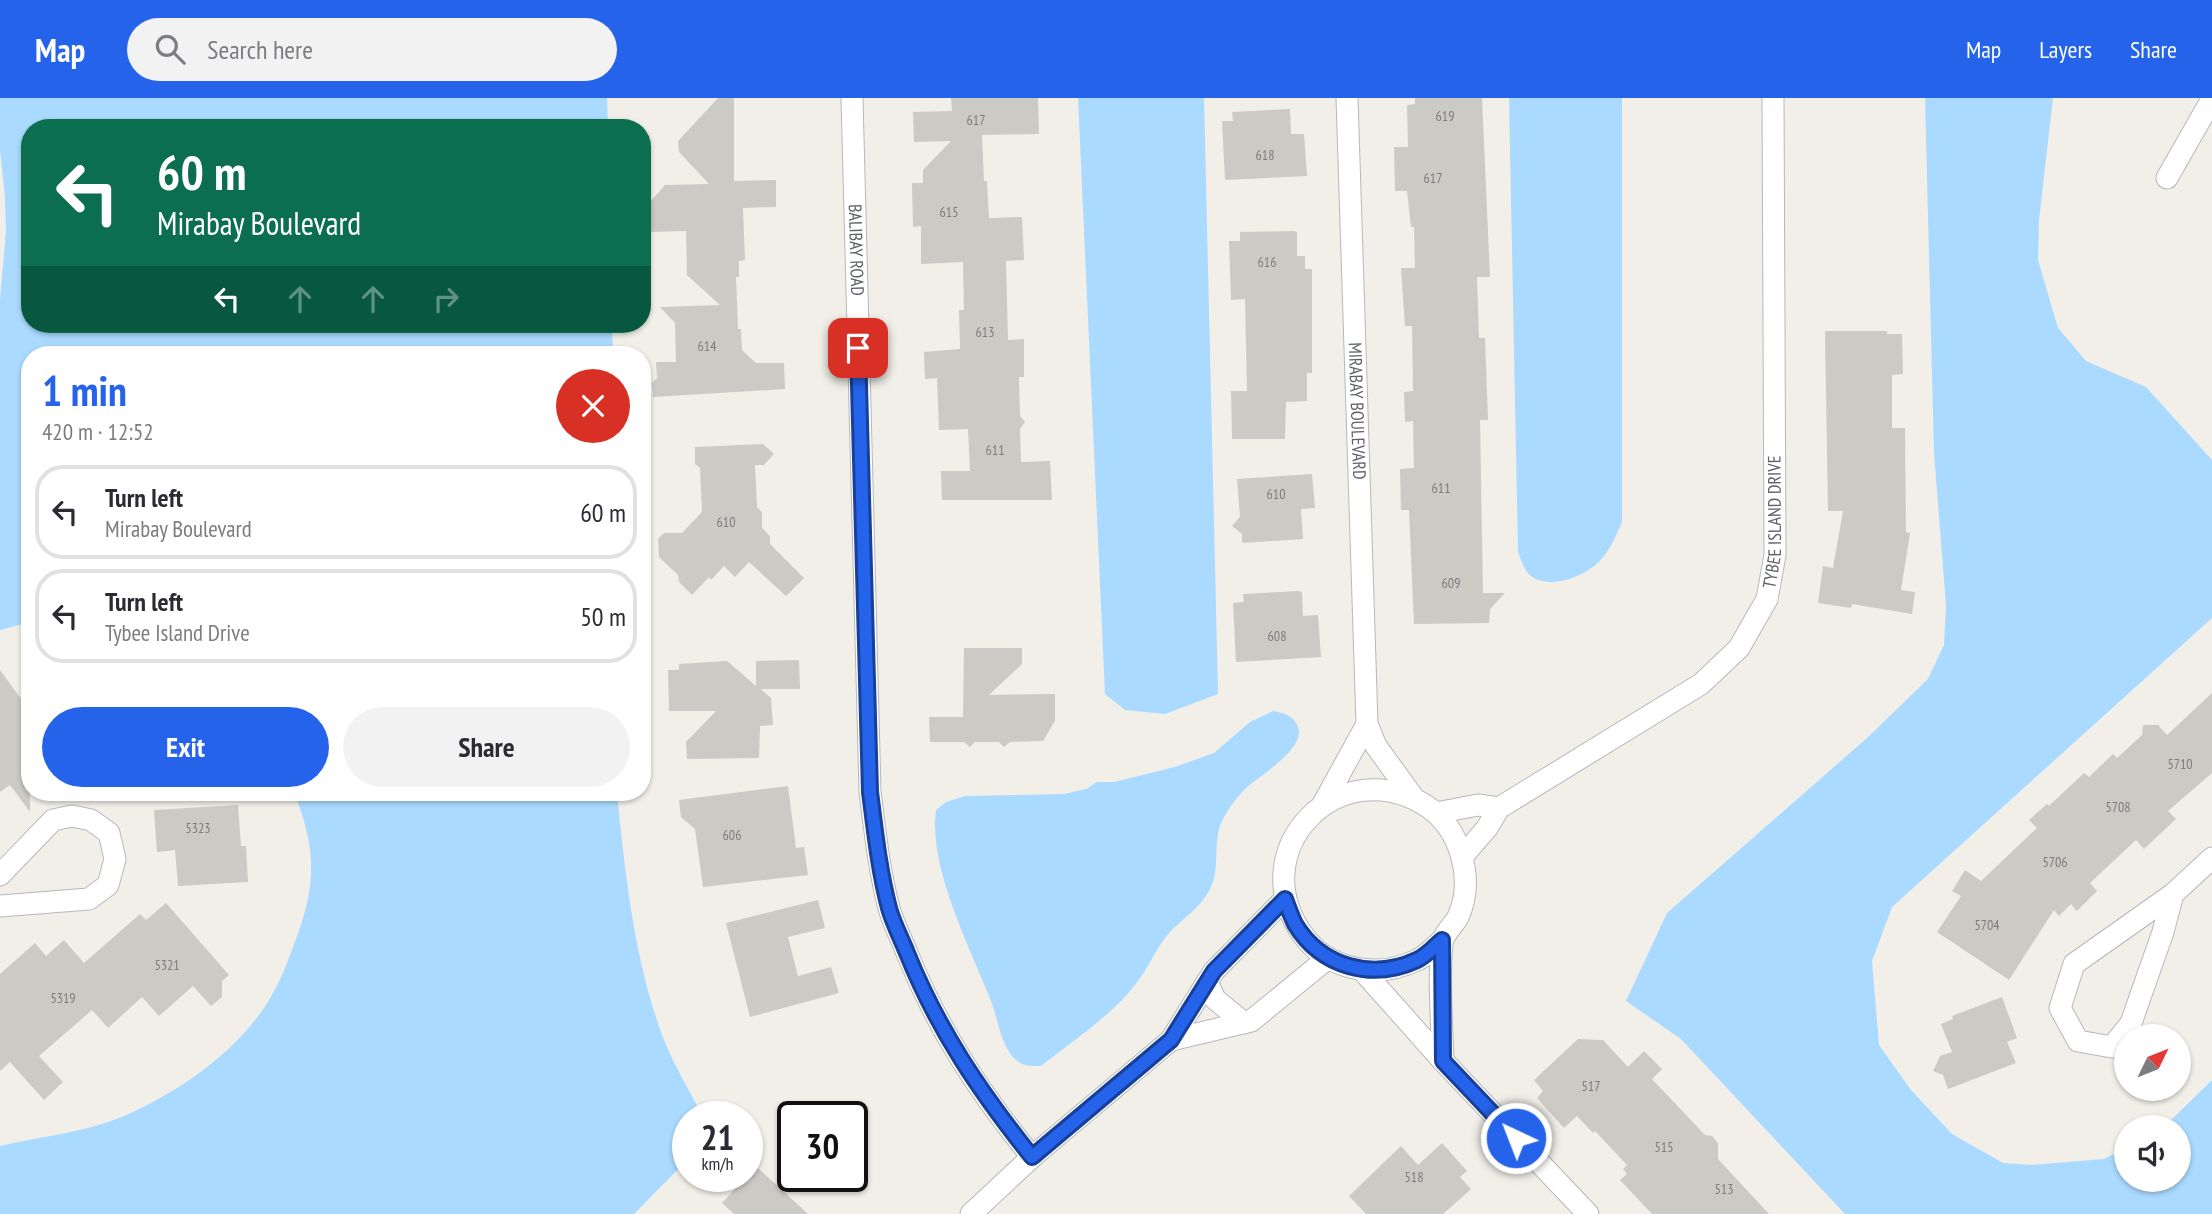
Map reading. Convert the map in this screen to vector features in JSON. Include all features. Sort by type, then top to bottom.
[{"type":"street","name":"BALIBAY ROAD","points":[[852,98],[870,792],[879,865],[890,911],[925,997],[958,1057],[996,1113],[1032,1157]]},
{"type":"street","name":"MIRABAY BOULEVARD","points":[[1347,98],[1367,724],[1376,746],[1413,797],[1436,813],[1452,833],[1462,857],[1465,887],[1458,916],[1442,940],[1419,959],[1392,969],[1362,970],[1328,958],[1309,943],[1294,922],[1285,899],[1283,872],[1290,846],[1303,823],[1323,804],[1367,724]]},
{"type":"street","name":"TYBEE ISLAND DRIVE","points":[[1462,857],[1487,828],[1499,808],[1700,684],[1739,648],[1767,600],[1775,555],[1773,98]]},
{"type":"street","points":[[2166,178],[2212,99]]},
{"type":"street","name":"MIRABAY BOULEVARD","points":[[1323,804],[1351,791],[1383,789],[1413,797]]},
{"type":"street","points":[[1436,813],[1478,805],[1499,808]]},
{"type":"street","points":[[0,875],[53,820],[72,816],[91,820],[109,833],[115,859],[108,885],[89,899],[0,906]]},
{"type":"street","points":[[2174,894],[2131,1023],[2112,1047],[2078,1041],[2060,1007],[2074,964],[2174,894],[2212,858]]},
{"type":"street","points":[[971,1214],[1032,1157],[1171,1040],[1214,971],[1285,899]]},
{"type":"street","points":[[1442,940],[1443,1061]]},
{"type":"street","points":[[1171,1040],[1251,1021],[1328,958]]},
{"type":"street","name":"MIRABAY BOULEVARD","points":[[1362,970],[1443,1061],[1588,1214]]},
{"type":"street","points":[[1207,982],[1215,999],[1226,1011],[1244,1023]]},
{"type":"water","points":[[0,98],[607,98],[608,119],[21,119],[21,333],[612,333],[613,346],[21,346],[21,624],[0,630],[0,300],[6,231],[0,150]]},
{"type":"water","points":[[1078,98],[1204,98],[1218,694],[1165,714],[1125,710],[1105,694]]},
{"type":"water","points":[[1509,98],[1622,98],[1622,522],[1598,563],[1580,575],[1560,581],[1549,582],[1531,576],[1518,552]]},
{"type":"water","points":[[1925,98],[2053,98],[2039,220],[2038,260],[2058,328],[2086,361],[2146,387],[2212,460],[2212,618],[1892,907],[1872,961],[1879,1045],[1911,1090],[1952,1134],[2003,1163],[2031,1165],[2104,1159],[2114,1154],[2114,1192],[2191,1192],[2191,1115],[2176,1115],[2212,1080],[2212,1214],[1845,1214],[1681,1039],[1626,1001],[1667,913],[1867,738],[1928,679],[1944,645],[1946,605],[1934,453]]},
{"type":"water","points":[[1273,711],[1286,714],[1294,720],[1299,732],[1297,741],[1282,759],[1245,789],[1225,815],[1219,828],[1215,874],[1205,897],[1169,933],[1139,980],[1103,1017],[1041,1066],[1028,1066],[1019,1062],[1003,1040],[991,1001],[944,881],[935,832],[936,810],[946,802],[965,796],[1064,794],[1086,789],[1097,782],[1114,782],[1175,767],[1214,753],[1250,722]]},
{"type":"water","points":[[297,801],[618,801],[627,884],[644,976],[666,1046],[694,1101],[672,1101],[672,1175],[634,1214],[0,1214],[0,1146],[109,1122],[144,1107],[203,1070],[221,1056],[253,1023],[278,984],[301,926],[310,888],[307,833]]},
{"type":"building","points":[[718,98],[734,98],[734,181],[776,180],[776,207],[743,208],[745,260],[739,261],[739,277],[736,277],[738,329],[741,329],[742,350],[756,363],[784,363],[785,389],[653,397],[652,383],[657,378],[656,362],[676,362],[675,323],[660,307],[720,305],[687,275],[686,231],[651,232],[651,201],[665,185],[709,184],[679,152],[678,141]]},
{"type":"building","points":[[951,98],[1038,98],[1039,134],[982,135],[989,218],[1022,217],[1024,260],[1006,261],[1008,340],[1024,339],[1024,377],[1019,377],[1020,416],[1025,422],[1020,429],[1021,462],[1050,461],[1052,500],[942,500],[941,471],[970,471],[968,429],[939,430],[937,378],[925,379],[924,352],[960,349],[959,310],[964,310],[963,262],[921,264],[921,226],[913,227],[912,183],[923,183],[923,170],[951,141],[914,142],[913,112],[952,111]]},
{"type":"building","points":[[1415,98],[1482,98],[1490,277],[1477,277],[1479,338],[1485,338],[1488,420],[1480,420],[1483,593],[1505,593],[1490,609],[1489,623],[1414,624],[1409,510],[1401,510],[1400,469],[1414,468],[1413,421],[1405,422],[1404,392],[1413,391],[1412,326],[1405,326],[1401,268],[1415,268],[1414,227],[1411,227],[1407,191],[1395,191],[1394,147],[1408,147],[1407,105],[1415,104]]},
{"type":"building","points":[[1290,109],[1291,134],[1304,134],[1307,176],[1225,180],[1222,121],[1233,121],[1232,112]]},
{"type":"building","points":[[1240,232],[1297,232],[1297,256],[1305,256],[1305,269],[1312,269],[1312,373],[1307,373],[1307,401],[1286,402],[1285,439],[1232,439],[1231,391],[1247,391],[1245,299],[1231,300],[1229,241],[1240,241]]},
{"type":"building","points":[[1825,331],[1887,331],[1887,334],[1902,334],[1903,374],[1892,375],[1892,428],[1905,428],[1906,532],[1910,533],[1901,590],[1915,592],[1912,614],[1852,604],[1851,608],[1818,603],[1823,566],[1833,568],[1843,511],[1828,511]]},
{"type":"building","points":[[763,444],[774,454],[764,465],[755,465],[757,507],[762,512],[762,528],[770,536],[770,544],[804,578],[786,596],[749,562],[735,577],[724,566],[692,595],[679,582],[678,575],[659,557],[658,539],[664,533],[682,533],[702,512],[700,468],[695,464],[695,447]]},
{"type":"building","points":[[1312,474],[1315,508],[1301,509],[1303,539],[1242,543],[1242,534],[1232,526],[1240,517],[1237,479]]},
{"type":"building","points":[[1302,592],[1303,616],[1318,615],[1321,657],[1236,662],[1233,603],[1244,602],[1243,594]]},
{"type":"building","points":[[964,648],[1022,648],[1022,664],[989,695],[1055,694],[1055,721],[1043,741],[1010,742],[1004,747],[999,742],[975,742],[970,747],[964,742],[930,742],[929,717],[963,717]]},
{"type":"building","points":[[799,660],[800,689],[761,689],[771,698],[773,725],[760,726],[759,758],[687,759],[686,742],[716,711],[669,711],[668,670],[679,670],[679,664],[727,661],[756,686],[756,661]]},
{"type":"building","points":[[0,670],[21,699],[21,800],[10,785],[0,792]]},
{"type":"building","points":[[2212,693],[2212,773],[2168,811],[2176,819],[2144,849],[2136,840],[2090,883],[2097,891],[2077,911],[2071,904],[2059,916],[2054,910],[2009,980],[1937,932],[1961,896],[1952,891],[1965,870],[1981,881],[2037,828],[2029,820],[2047,804],[2049,806],[2084,773],[2089,777],[2113,754],[2117,758],[2142,735],[2143,725],[2158,725],[2167,735]]},
{"type":"building","points":[[788,786],[796,848],[804,847],[808,875],[703,887],[695,829],[681,817],[679,800]]},
{"type":"building","points":[[22,801],[30,801],[30,812]]},
{"type":"building","points":[[238,805],[241,846],[246,846],[248,882],[178,886],[175,850],[157,852],[154,810]]},
{"type":"building","points":[[818,900],[825,928],[788,937],[798,976],[831,967],[839,993],[750,1017],[726,923]]},
{"type":"building","points":[[166,903],[229,975],[222,981],[222,997],[211,1006],[193,986],[159,1016],[142,997],[108,1028],[92,1010],[39,1056],[63,1082],[44,1100],[10,1062],[0,1071],[0,974],[35,943],[46,956],[64,940],[84,963],[140,914],[146,920]]},
{"type":"building","points":[[2002,997],[2017,1038],[2007,1042],[2016,1063],[1948,1089],[1943,1075],[1933,1071],[1940,1056],[1952,1052],[1941,1024],[1953,1019],[1952,1016]]},
{"type":"building","points":[[1578,1039],[1603,1040],[1628,1067],[1644,1051],[1662,1069],[1652,1079],[1705,1135],[1712,1136],[1718,1143],[1718,1159],[1769,1214],[1652,1214],[1620,1180],[1627,1174],[1623,1169],[1627,1165],[1595,1131],[1593,1133],[1577,1116],[1564,1128],[1537,1098],[1543,1091],[1534,1080]]},
{"type":"building","points":[[1442,1143],[1467,1171],[1460,1177],[1471,1189],[1443,1214],[1366,1214],[1349,1196],[1401,1146],[1418,1165]]},
{"type":"building","points":[[763,1173],[777,1186],[777,1192],[784,1192],[808,1214],[734,1214],[722,1203],[732,1192],[763,1192]]},
{"type":"route","points":[[858,348],[870,792],[879,865],[890,911],[925,997],[958,1057],[996,1113],[1032,1157],[1171,1040],[1214,971],[1285,899],[1294,922],[1309,943],[1328,958],[1345,966],[1362,970],[1392,969],[1419,959],[1442,940],[1443,1061],[1516,1138]]}]
